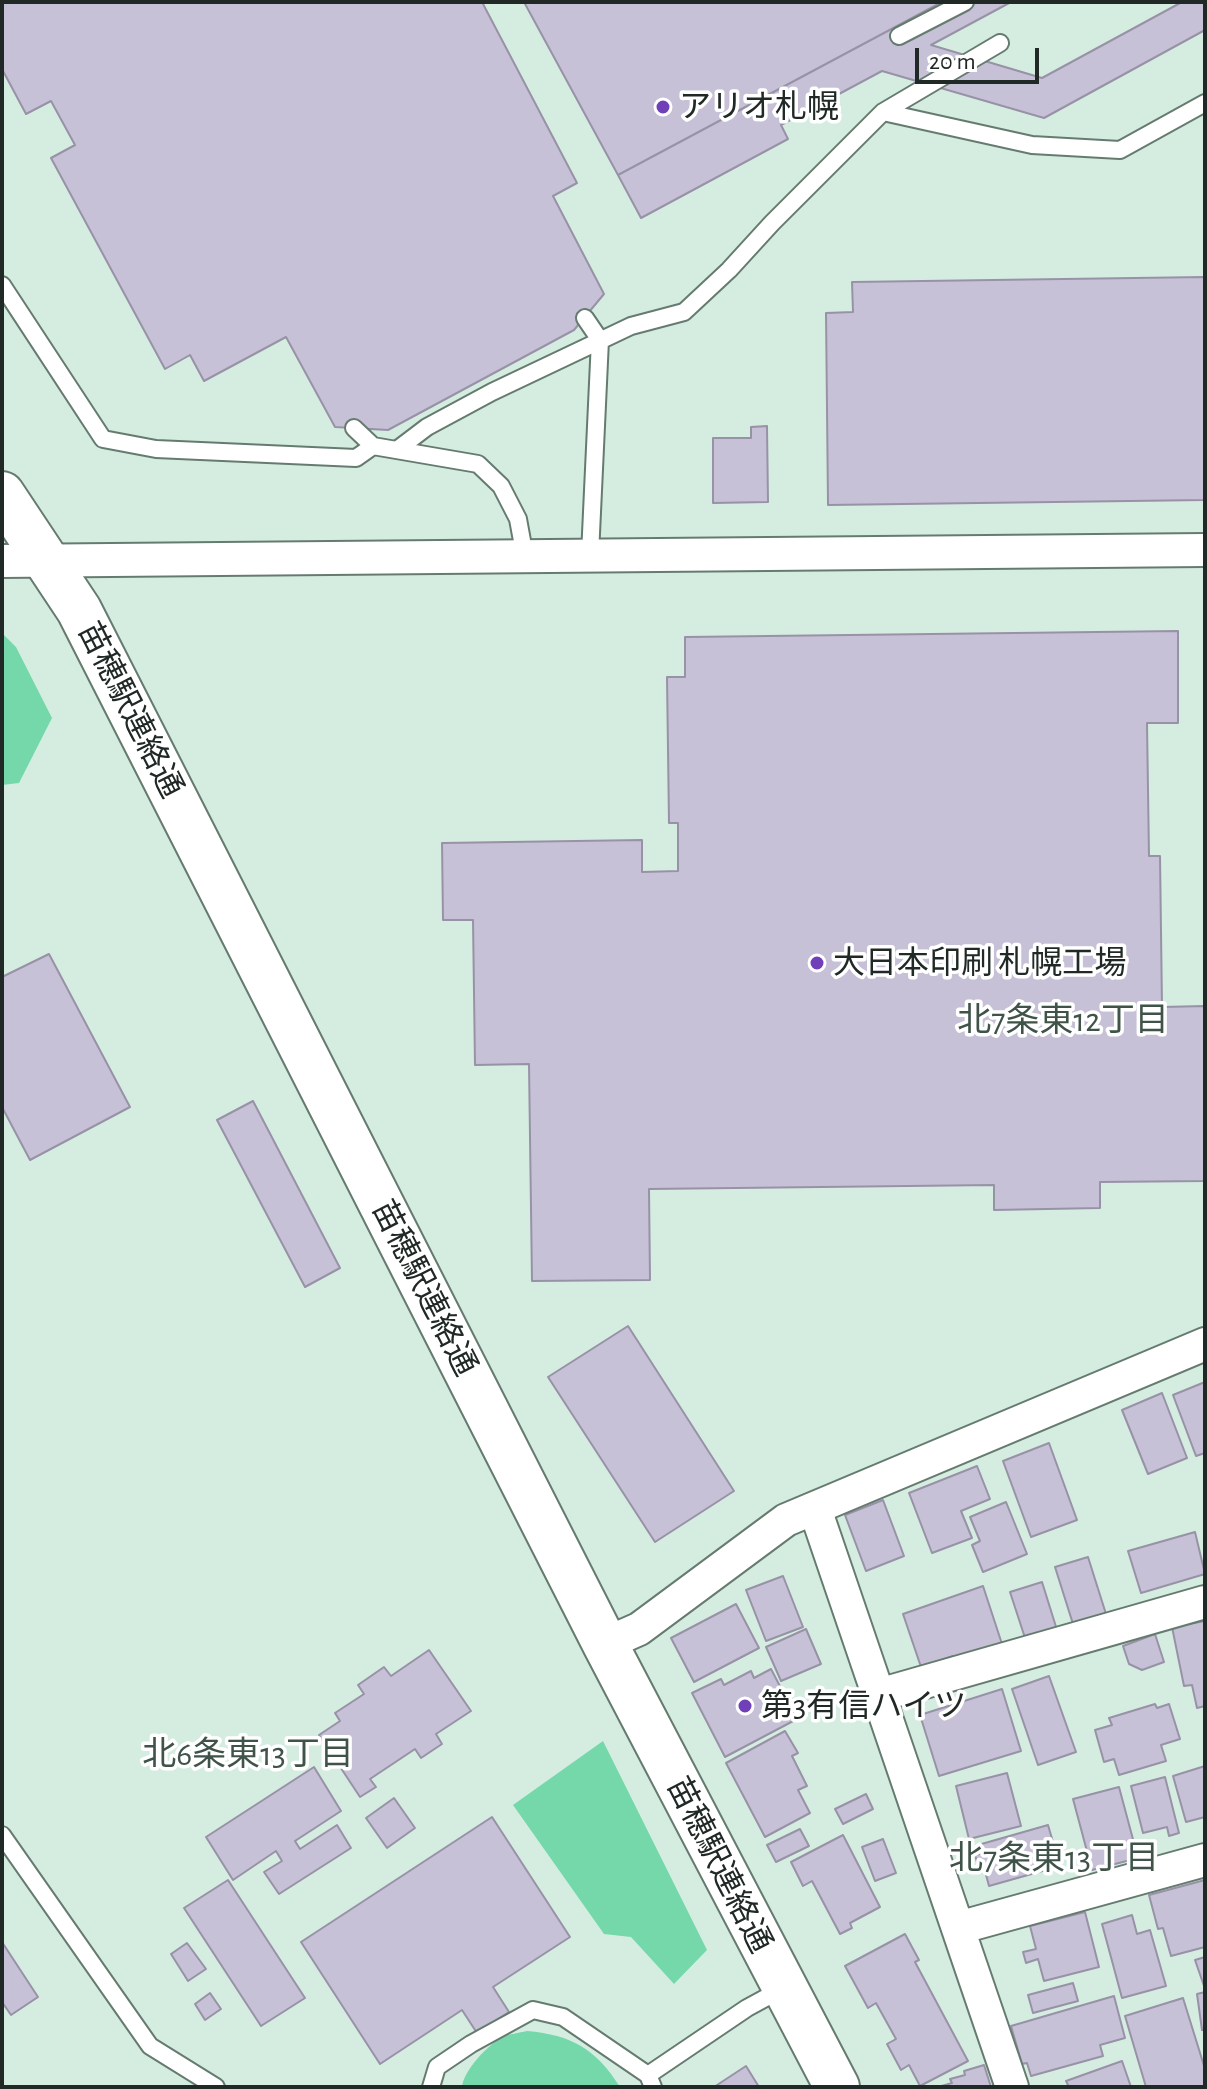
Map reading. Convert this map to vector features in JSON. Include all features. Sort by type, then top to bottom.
[{"type":"street","name":"苗穂駅連絡通","points":[[2,494],[79,610],[605,1644],[837,2087]]},
{"type":"street","points":[[2,561],[1205,550]]},
{"type":"street","points":[[605,1644],[639,1629],[786,1520],[1205,1344]]},
{"type":"street","points":[[815,1509],[1012,2087]]},
{"type":"street","points":[[879,1695],[1205,1602]]},
{"type":"street","points":[[958,1928],[1205,1860]]},
{"type":"lane","points":[[899,36],[965,2]]},
{"type":"lane","points":[[398,449],[427,427],[600,340],[631,326],[684,312],[883,112],[1000,43]]},
{"type":"lane","points":[[883,112],[1032,145],[1120,150],[1205,103]]},
{"type":"lane","points":[[2,285],[103,439],[156,449],[356,458],[373,446]]},
{"type":"lane","points":[[585,318],[600,340],[590,555]]},
{"type":"lane","points":[[354,428],[373,446],[478,464],[501,486],[518,519],[525,557]]},
{"type":"lane","points":[[2,1835],[150,2046],[216,2087]]},
{"type":"lane","points":[[431,2087],[437,2067],[471,2044],[533,2010],[563,2017],[650,2081],[747,2008],[783,1988]]},
{"type":"green space","points":[[2,633],[16,647],[52,718],[19,783],[2,785]]},
{"type":"green space","points":[[603,1741],[707,1950],[674,1984],[631,1937],[604,1934],[513,1805]]},
{"type":"green space","points":[[527,2031],[557,2036],[581,2046],[602,2063],[620,2087],[462,2087],[472,2066],[490,2046],[502,2037]]},
{"type":"building","points":[[2,2],[482,2],[577,183],[553,196],[604,294],[574,330],[388,430],[335,427],[286,337],[204,381],[190,355],[165,369],[51,158],[75,145],[51,101],[26,114],[2,69]]},
{"type":"building","name":"アリオ札幌","points":[[524,2],[942,2],[618,175]]},
{"type":"building","points":[[942,2],[1011,2],[931,45],[1042,78],[1182,2],[1205,2],[1205,30],[1044,118],[882,71],[781,125],[788,139],[641,218],[618,175]]},
{"type":"building","points":[[1205,277],[1205,500],[828,505],[826,313],[853,312],[852,282]]},
{"type":"building","points":[[767,426],[768,502],[713,503],[713,438],[751,438],[751,427]]},
{"type":"building","name":"大日本印刷 札幌工場","points":[[1178,631],[1178,723],[1147,723],[1149,856],[1160,856],[1162,1007],[1205,1006],[1205,1181],[1100,1182],[1100,1208],[994,1210],[994,1185],[649,1189],[650,1280],[532,1281],[529,1064],[475,1065],[473,920],[443,920],[442,843],[642,840],[642,872],[678,871],[678,823],[669,823],[667,677],[685,677],[685,637]]},
{"type":"building","points":[[49,954],[130,1107],[30,1160],[2,1107],[2,977]]},
{"type":"building","points":[[253,1101],[340,1268],[305,1287],[217,1120]]},
{"type":"building","points":[[628,1326],[734,1491],[655,1542],[548,1377]]},
{"type":"building","points":[[1205,1382],[1205,1453],[1196,1456],[1173,1395]]},
{"type":"building","points":[[1162,1393],[1187,1458],[1148,1474],[1122,1410]]},
{"type":"building","points":[[1049,1443],[1077,1520],[1031,1537],[1003,1461]]},
{"type":"building","points":[[977,1466],[990,1499],[961,1511],[972,1538],[932,1553],[909,1493]]},
{"type":"building","points":[[883,1500],[904,1556],[866,1571],[845,1515]]},
{"type":"building","points":[[1006,1502],[1027,1554],[983,1572],[972,1545],[980,1541],[970,1517]]},
{"type":"building","points":[[1195,1532],[1205,1574],[1141,1593],[1128,1551]]},
{"type":"building","points":[[1088,1557],[1106,1614],[1073,1624],[1055,1567]]},
{"type":"building","points":[[783,1576],[803,1627],[766,1641],[746,1590]]},
{"type":"building","points":[[1042,1582],[1057,1630],[1026,1641],[1010,1592]]},
{"type":"building","points":[[983,1586],[1002,1644],[955,1661],[953,1656],[921,1667],[903,1614]]},
{"type":"building","points":[[736,1604],[759,1648],[694,1682],[671,1638]]},
{"type":"building","points":[[1205,1621],[1205,1706],[1197,1708],[1192,1685],[1184,1686],[1172,1627]]},
{"type":"building","points":[[806,1629],[821,1664],[781,1681],[766,1647]]},
{"type":"building","points":[[1155,1634],[1164,1662],[1142,1670],[1129,1664],[1123,1646]]},
{"type":"building","points":[[429,1650],[471,1711],[436,1734],[442,1744],[421,1758],[415,1749],[370,1779],[376,1787],[360,1797],[319,1735],[340,1721],[335,1713],[364,1694],[358,1685],[384,1667],[391,1676]]},
{"type":"building","name":"第3有信ハイツ","points":[[771,1669],[797,1719],[725,1757],[692,1693],[721,1679],[724,1685],[751,1671],[754,1678]]},
{"type":"building","points":[[1049,1676],[1076,1752],[1038,1765],[1012,1689]]},
{"type":"building","points":[[1002,1689],[1021,1751],[939,1776],[920,1715]]},
{"type":"building","points":[[1155,1704],[1157,1708],[1169,1704],[1180,1739],[1161,1745],[1166,1761],[1119,1775],[1114,1759],[1104,1762],[1095,1730],[1112,1725],[1109,1718]]},
{"type":"building","points":[[785,1731],[798,1753],[792,1756],[807,1786],[798,1790],[810,1813],[765,1837],[726,1763]]},
{"type":"building","points":[[1205,1766],[1205,1817],[1186,1822],[1173,1776]]},
{"type":"building","points":[[314,1767],[341,1811],[295,1841],[300,1849],[337,1825],[351,1848],[279,1894],[264,1872],[282,1861],[276,1851],[233,1880],[206,1837]]},
{"type":"building","points":[[1007,1773],[1021,1826],[969,1839],[956,1786]]},
{"type":"building","points":[[1165,1777],[1179,1833],[1169,1836],[1167,1827],[1143,1833],[1131,1786]]},
{"type":"building","points":[[1119,1787],[1138,1858],[1092,1870],[1073,1799]]},
{"type":"building","points":[[866,1794],[873,1809],[843,1824],[835,1809]]},
{"type":"building","points":[[394,1798],[415,1828],[387,1848],[366,1818]]},
{"type":"building","points":[[492,1817],[570,1937],[493,1987],[509,2012],[477,2033],[462,2010],[380,2064],[301,1942]]},
{"type":"building","points":[[1048,1825],[1060,1866],[989,1886],[985,1871],[980,1873],[975,1855],[980,1854],[978,1845]]},
{"type":"building","points":[[800,1829],[809,1846],[776,1862],[767,1845]]},
{"type":"building","points":[[843,1835],[880,1907],[850,1923],[852,1928],[840,1934],[812,1881],[803,1886],[791,1862]]},
{"type":"building","points":[[883,1839],[896,1873],[875,1881],[862,1847]]},
{"type":"building","points":[[228,1880],[305,1998],[261,2026],[184,1908]]},
{"type":"building","points":[[1205,1880],[1205,1947],[1171,1956],[1163,1928],[1158,1929],[1149,1895]]},
{"type":"building","points":[[1085,1912],[1099,1967],[1044,1981],[1038,1959],[1026,1963],[1023,1952],[1036,1949],[1030,1926]]},
{"type":"building","points":[[1132,1915],[1137,1934],[1150,1930],[1166,1986],[1122,1998],[1102,1924]]},
{"type":"building","points":[[905,1934],[919,1960],[915,1962],[968,2061],[920,2086],[909,2065],[901,2070],[887,2044],[896,2039],[876,2003],[868,2008],[845,1966]]},
{"type":"building","points":[[2,1942],[38,1997],[11,2015],[2,2002]]},
{"type":"building","points":[[187,1943],[206,1969],[188,1981],[171,1954]]},
{"type":"building","points":[[1205,1957],[1205,1986],[1204,1986],[1195,1960]]},
{"type":"building","points":[[1073,1983],[1078,2001],[1033,2013],[1028,1995]]},
{"type":"building","points":[[1205,1992],[1205,2030],[1202,2030],[1197,1994]]},
{"type":"building","points":[[210,1993],[221,2009],[205,2020],[195,2004]]},
{"type":"building","points":[[1114,1996],[1125,2038],[1100,2045],[1103,2056],[1031,2076],[1027,2063],[1022,2064],[1011,2026]]},
{"type":"building","points":[[1183,1998],[1205,2069],[1205,2087],[1146,2087],[1125,2016]]},
{"type":"building","points":[[1122,2061],[1131,2087],[1069,2087],[1066,2081]]},
{"type":"building","points":[[984,2065],[991,2087],[938,2087],[952,2083],[950,2079],[965,2075],[964,2071]]},
{"type":"building","points":[[746,2066],[759,2087],[714,2087]]},
{"type":"place","name":"アリオ札幌","points":[[663,107]]},
{"type":"place","name":"大日本印刷 札幌工場","points":[[817,963]]},
{"type":"place","name":"第3有信ハイツ","points":[[745,1706]]},
{"type":"district","name":"北7条東12丁目","points":[[1063,1021]]},
{"type":"district","name":"北6条東13丁目","points":[[248,1755]]},
{"type":"district","name":"北7条東13丁目","points":[[1054,1859]]}]
